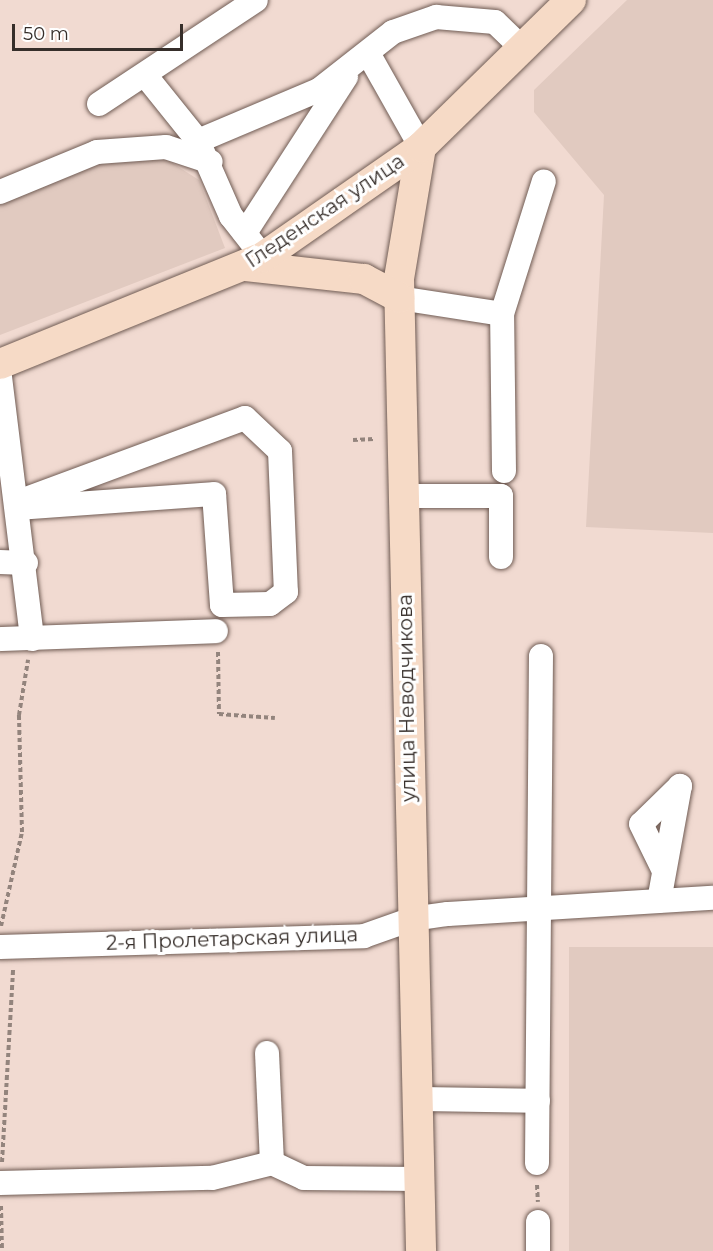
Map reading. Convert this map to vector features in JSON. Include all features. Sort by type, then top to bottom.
[{"type":"main road","name":"Гледенская улица","points":[[0,364],[254,262],[421,147],[571,0]]},
{"type":"main road","name":"улица Неводчикова","points":[[421,147],[399,297],[412,919],[422,1251]]},
{"type":"main road","points":[[254,262],[364,279],[399,297]]},
{"type":"street","points":[[99,104],[256,0]]},
{"type":"street","points":[[198,141],[319,90],[361,60],[393,32],[436,17],[496,11],[522,48]]},
{"type":"street","points":[[361,60],[421,147]]},
{"type":"street","points":[[244,233],[361,60]]},
{"type":"street","points":[[145,75],[198,141],[211,162],[219,191],[244,233],[254,262]]},
{"type":"street","points":[[0,192],[97,152],[166,147],[211,162]]},
{"type":"street","points":[[504,471],[502,314],[544,181]]},
{"type":"street","points":[[399,297],[502,314]]},
{"type":"street","points":[[0,377],[26,563],[32,639]]},
{"type":"street","points":[[245,418],[280,451],[286,592],[270,604],[222,605],[214,494],[18,505],[245,418]]},
{"type":"street","points":[[403,496],[501,496],[501,557]]},
{"type":"street","points":[[0,562],[26,563]]},
{"type":"street","points":[[0,639],[216,630]]},
{"type":"street","points":[[537,1163],[542,908],[541,656]]},
{"type":"street","points":[[659,901],[664,871]]},
{"type":"street","name":"2-я Пролетарская улица","points":[[5,942],[364,936],[412,919],[542,908],[713,898]]},
{"type":"street","points":[[267,1053],[272,1163]]},
{"type":"street","points":[[417,1099],[538,1101]]},
{"type":"street","points":[[1,1183],[212,1178],[272,1163],[304,1178],[420,1179]]},
{"type":"street","points":[[538,1222],[538,1251]]},
{"type":"path","points":[[353,440],[374,439]]},
{"type":"path","points":[[216,630],[219,714],[275,718]]},
{"type":"path","points":[[2,1251],[5,942],[22,832],[19,716],[32,639]]},
{"type":"path","points":[[537,1163],[538,1222]]},
{"type":"shaded area","points":[[627,0],[713,0],[713,533],[586,527],[604,195],[534,112],[534,90]]},
{"type":"shaded area","points":[[166,159],[199,180],[225,248],[0,335],[0,205],[90,165]]},
{"type":"shaded area","points":[[569,947],[713,947],[713,1251],[569,1251]]}]
